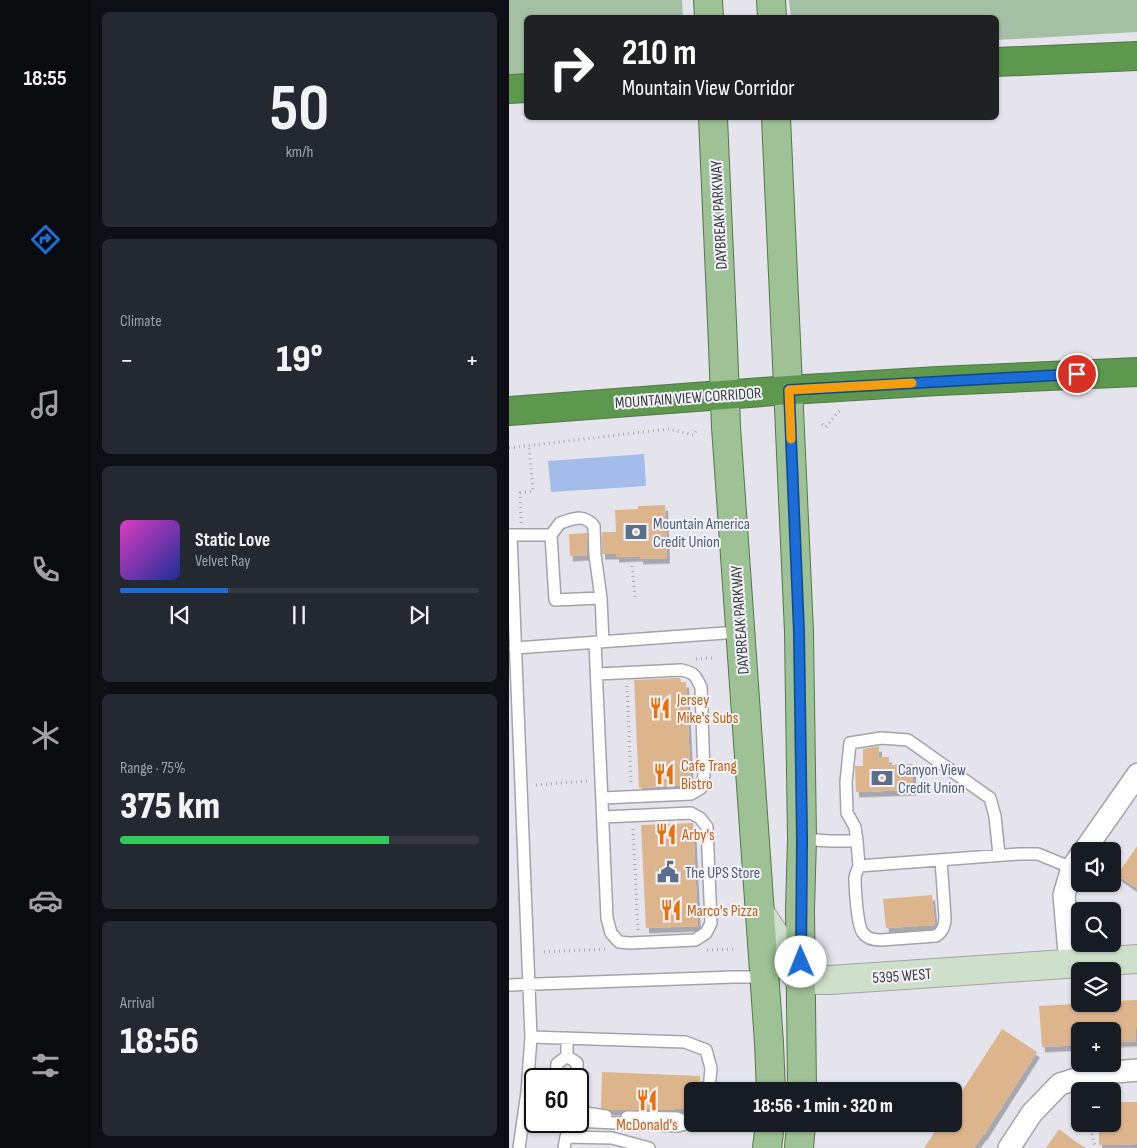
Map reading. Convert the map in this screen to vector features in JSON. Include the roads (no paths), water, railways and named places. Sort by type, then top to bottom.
[{"type":"highway","points":[[999,62],[1137,56]]},
{"type":"highway","points":[[509,89],[524,88]]},
{"type":"highway","name":"MOUNTAIN VIEW CORRIDOR","points":[[509,411],[724,394],[937,381],[1137,372]]},
{"type":"main road","points":[[708,0],[709,15]]},
{"type":"main road","points":[[771,0],[772,15]]},
{"type":"main road","name":"DAYBREAK PARKWAY","points":[[713,120],[724,394],[771,1082]]},
{"type":"main road","points":[[776,120],[799,632],[802,839],[802,1082]]},
{"type":"main road","points":[[765,977],[779,989],[783,1000],[789,1041],[789,1082]]},
{"type":"main road","points":[[767,1148],[769,1132]]},
{"type":"main road","points":[[799,1148],[800,1132]]},
{"type":"street","points":[[1092,842],[1134,786]]},
{"type":"street","points":[[1070,964],[1064,895],[1071,878]]},
{"type":"street","points":[[760,913],[777,938],[779,958],[801,980]]},
{"type":"street","name":"5395 WEST","points":[[801,980],[1137,959]]},
{"type":"street","points":[[1009,1148],[1032,1113],[1060,1084],[1092,1074],[1137,1070]]},
{"type":"lane","points":[[601,598],[555,600],[551,535],[560,523],[582,517],[589,520],[594,526],[595,555],[601,598],[597,674],[607,918],[611,933],[619,942],[695,940],[706,933],[711,923],[707,827],[700,818],[691,813],[603,817]]},
{"type":"lane","points":[[519,1148],[531,1037],[511,535],[551,535]]},
{"type":"lane","points":[[515,648],[739,632]]},
{"type":"lane","points":[[597,674],[681,670],[691,672],[696,676],[701,687],[704,765],[701,788],[691,794],[602,798]]},
{"type":"lane","points":[[941,860],[945,926],[941,933],[936,936],[872,940],[861,932],[858,921],[855,875],[859,866],[857,840],[855,827],[847,813],[846,782],[850,743],[881,738],[908,740],[990,798],[995,816],[999,855]]},
{"type":"lane","points":[[802,839],[829,841],[857,840]]},
{"type":"lane","points":[[859,866],[1019,854],[1071,858]]},
{"type":"lane","points":[[509,985],[765,977]]},
{"type":"lane","points":[[531,1037],[685,1042],[706,1050],[711,1068],[710,1082]]},
{"type":"lane","points":[[567,1038],[567,1056]]},
{"type":"lane","points":[[557,1068],[557,1064],[567,1056]]},
{"type":"lane","points":[[567,1056],[577,1063],[577,1068]]},
{"type":"lane","points":[[589,1114],[601,1116],[677,1118],[684,1120]]},
{"type":"lane","points":[[589,1122],[678,1126],[684,1125]]},
{"type":"lane","points":[[565,1143],[612,1138],[649,1148]]},
{"type":"water","points":[[644,454],[646,486],[551,492],[548,461]]},
{"type":"place","name":"Mountain America Credit Union","points":[[636,532]]},
{"type":"place","name":"Jersey Mike's Subs","points":[[660,708]]},
{"type":"place","name":"Cafe Trang Bistro","points":[[664,774]]},
{"type":"place","name":"Canyon View Credit Union","points":[[882,778]]},
{"type":"place","name":"Arby's","points":[[666,834]]},
{"type":"place","name":"The UPS Store","points":[[668,872]]},
{"type":"place","name":"Marco's Pizza","points":[[671,910]]},
{"type":"place","name":"McDonald's","points":[[647,1100]]}]
